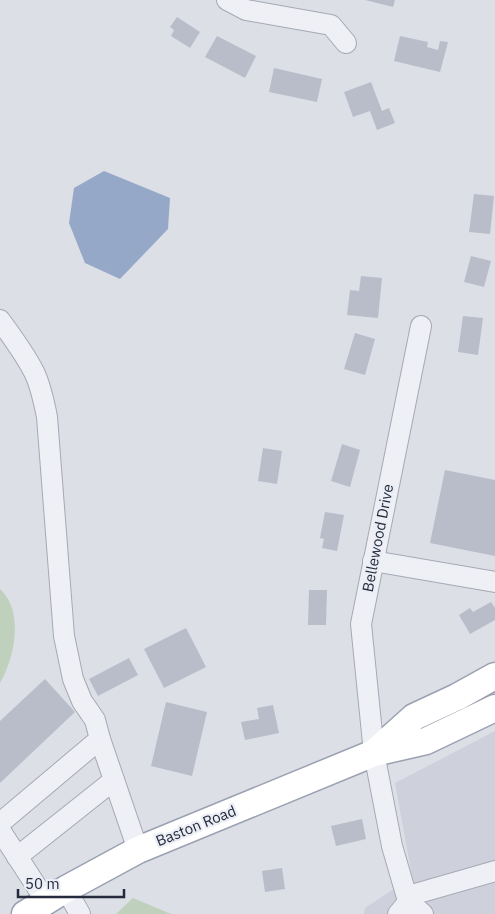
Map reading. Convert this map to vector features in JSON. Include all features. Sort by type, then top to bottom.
[{"type":"main road","name":"Baston Road","points":[[374,753],[414,717],[457,697],[495,676]]},
{"type":"main road","name":"Baston Road","points":[[46,901],[138,850],[374,753],[426,742],[495,708]]},
{"type":"street","points":[[227,0],[246,10],[331,25],[346,43]]},
{"type":"street","points":[[0,320],[34,372],[42,395],[47,417],[64,636],[73,680],[82,701],[96,720],[100,739],[138,850]]},
{"type":"street","name":"Bellewood Drive","points":[[403,908],[374,753],[361,624],[420,326]]},
{"type":"street","points":[[374,561],[495,582]]},
{"type":"street","points":[[0,823],[100,739]]},
{"type":"street","points":[[17,857],[114,780]]},
{"type":"street","points":[[0,830],[46,901],[80,914]]},
{"type":"street","points":[[423,914],[403,908],[415,894],[495,871]]},
{"type":"shaded area","points":[[495,731],[495,914],[364,914],[365,908],[412,877],[395,783]]},
{"type":"green space","points":[[0,589],[8,598],[12,609],[15,635],[10,660],[0,683]]},
{"type":"green space","points":[[133,898],[171,914],[116,914]]},
{"type":"water","points":[[104,171],[170,198],[168,229],[120,279],[85,263],[69,223],[74,188]]},
{"type":"building","points":[[365,0],[395,0],[393,7]]},
{"type":"building","points":[[177,17],[200,32],[190,48],[171,36],[174,30],[170,27]]},
{"type":"building","points":[[217,36],[256,56],[245,78],[205,57]]},
{"type":"building","points":[[400,36],[428,42],[427,47],[438,50],[440,41],[448,42],[440,72],[394,61]]},
{"type":"building","points":[[274,68],[322,79],[317,102],[269,92]]},
{"type":"building","points":[[371,82],[382,111],[389,108],[395,123],[377,130],[370,111],[353,117],[344,92]]},
{"type":"building","points":[[474,194],[494,196],[490,234],[469,232]]},
{"type":"building","points":[[471,256],[491,261],[484,287],[464,282]]},
{"type":"building","points":[[361,276],[382,278],[378,318],[347,315],[350,290],[359,291]]},
{"type":"building","points":[[463,316],[483,318],[478,355],[458,352]]},
{"type":"building","points":[[355,333],[375,339],[365,375],[344,369]]},
{"type":"building","points":[[342,444],[360,450],[350,487],[331,481]]},
{"type":"building","points":[[263,448],[282,451],[277,484],[258,481]]},
{"type":"building","points":[[445,470],[495,480],[495,556],[430,543]]},
{"type":"building","points":[[325,512],[344,515],[337,551],[322,548],[324,539],[320,538]]},
{"type":"building","points":[[309,590],[327,590],[326,625],[308,625]]},
{"type":"building","points":[[491,602],[495,608],[495,620],[470,634],[459,615],[470,608],[473,612]]},
{"type":"building","points":[[186,628],[206,667],[164,688],[144,649]]},
{"type":"building","points":[[129,658],[138,675],[98,696],[89,679]]},
{"type":"building","points":[[45,679],[75,712],[0,783],[0,721]]},
{"type":"building","points":[[166,702],[207,712],[192,776],[151,766]]},
{"type":"building","points":[[273,705],[279,733],[245,740],[241,722],[259,719],[257,708]]},
{"type":"building","points":[[362,819],[366,839],[336,846],[331,826]]},
{"type":"building","points":[[282,868],[285,889],[265,892],[262,871]]}]
